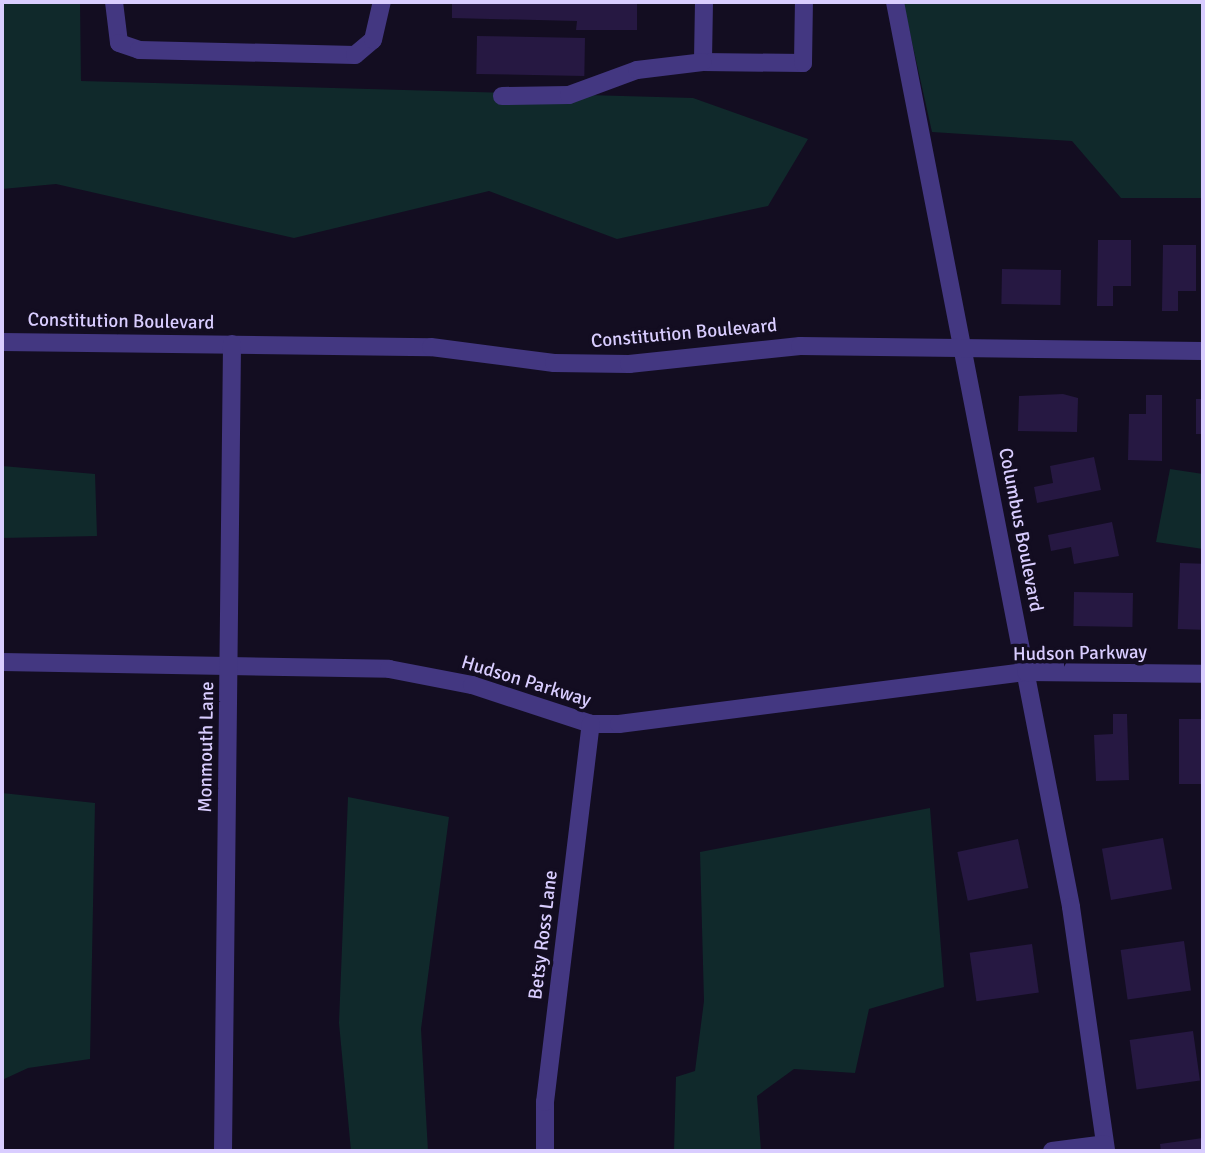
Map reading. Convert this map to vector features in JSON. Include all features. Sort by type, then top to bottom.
[{"type":"street","points":[[114,2],[120,43],[139,50],[355,55],[373,40],[382,2]]},
{"type":"street","points":[[703,62],[704,2]]},
{"type":"street","points":[[502,96],[569,95],[623,73],[703,62],[803,63],[804,2]]},
{"type":"street","name":"Columbus Boulevard","points":[[895,2],[1071,906],[1105,1147]]},
{"type":"street","name":"Constitution Boulevard","points":[[2,342],[431,347],[554,363],[629,364],[800,346],[1203,351]]},
{"type":"street","name":"Monmouth Lane","points":[[223,1151],[232,344]]},
{"type":"street","name":"Hudson Parkway","points":[[2,662],[389,669],[472,685],[592,724],[1026,673],[1203,674]]},
{"type":"street","name":"Betsy Ross Lane","points":[[545,1151],[545,1102],[592,724]]},
{"type":"street","points":[[1052,1151],[1105,1147]]},
{"type":"green space","points":[[2,2],[80,2],[81,81],[693,98],[808,139],[768,206],[617,239],[489,191],[294,238],[56,184],[2,189]]},
{"type":"green space","points":[[903,2],[1203,2],[1203,198],[1121,198],[1072,141],[932,132]]},
{"type":"green space","points":[[2,466],[95,474],[97,536],[2,538]]},
{"type":"green space","points":[[1170,469],[1203,474],[1203,549],[1156,542]]},
{"type":"green space","points":[[2,793],[95,803],[90,1059],[28,1068],[2,1080]]},
{"type":"green space","points":[[348,797],[449,817],[421,1029],[428,1151],[351,1151],[339,1023]]},
{"type":"green space","points":[[930,808],[944,987],[869,1009],[855,1073],[794,1069],[757,1096],[761,1151],[674,1151],[676,1077],[695,1071],[704,1001],[700,852]]},
{"type":"building","points":[[452,2],[637,2],[637,30],[576,30],[577,21],[452,18]]},
{"type":"building","points":[[477,36],[585,38],[584,76],[476,74]]},
{"type":"building","points":[[1098,240],[1131,240],[1131,286],[1113,286],[1113,306],[1097,306]]},
{"type":"building","points":[[1163,245],[1196,245],[1196,291],[1178,291],[1178,311],[1162,311]]},
{"type":"building","points":[[1002,269],[1061,270],[1060,305],[1001,304]]},
{"type":"building","points":[[1063,394],[1078,398],[1077,432],[1018,431],[1019,396]]},
{"type":"building","points":[[1146,395],[1162,395],[1162,461],[1128,460],[1129,414],[1146,414]]},
{"type":"building","points":[[1196,399],[1203,399],[1203,434],[1196,434]]},
{"type":"building","points":[[1094,457],[1101,490],[1037,503],[1034,487],[1053,483],[1050,466]]},
{"type":"building","points":[[1112,522],[1119,556],[1074,564],[1071,547],[1051,551],[1048,535]]},
{"type":"building","points":[[1180,563],[1203,564],[1201,630],[1178,629]]},
{"type":"building","points":[[1074,592],[1133,593],[1132,627],[1073,626]]},
{"type":"building","points":[[1113,714],[1127,714],[1129,780],[1096,781],[1094,735],[1113,734]]},
{"type":"building","points":[[1179,719],[1203,719],[1203,784],[1179,784]]},
{"type":"building","points":[[1163,838],[1172,889],[1111,900],[1102,849]]},
{"type":"building","points":[[1018,839],[1028,888],[968,901],[957,852]]},
{"type":"building","points":[[1184,941],[1191,991],[1128,999],[1121,950]]},
{"type":"building","points":[[1032,944],[1039,993],[976,1001],[970,953]]},
{"type":"building","points":[[1193,1031],[1200,1081],[1137,1089],[1130,1040]]},
{"type":"building","points":[[1203,1138],[1203,1151],[1161,1151],[1160,1144]]}]
